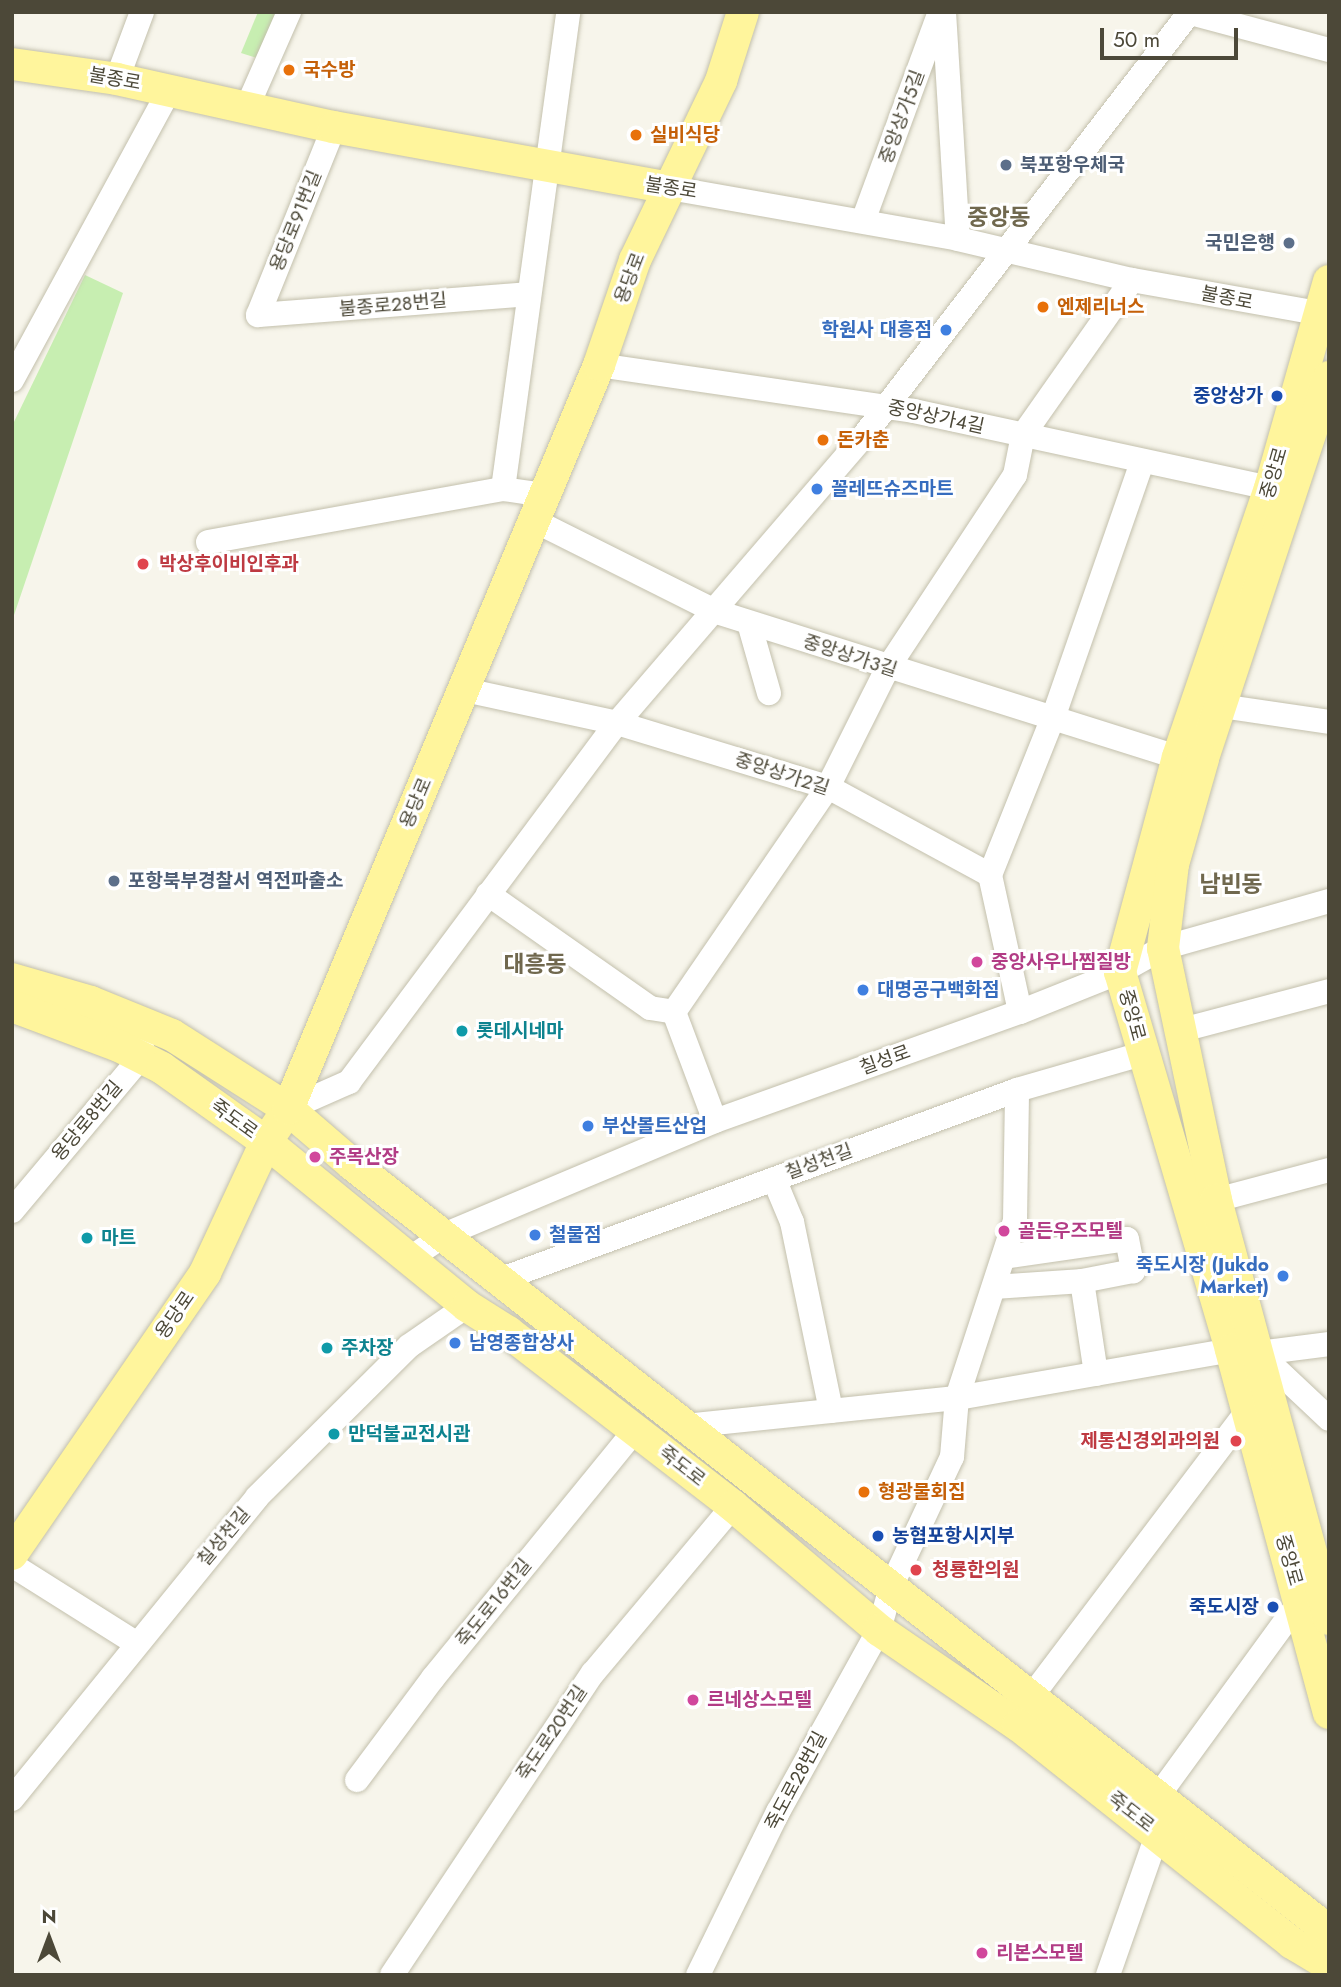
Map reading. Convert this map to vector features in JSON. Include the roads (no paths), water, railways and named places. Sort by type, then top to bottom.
[{"type":"main road","name":"용당로","points":[[12,1554],[205,1273],[266,1142],[288,1109],[599,365],[635,260],[721,81],[743,12]]},
{"type":"main road","name":"불종로","points":[[12,64],[117,79],[248,105],[334,127],[670,188]]},
{"type":"main road","name":"중앙로","points":[[1329,281],[1323,315],[1270,488],[1178,757],[1120,972],[1142,1054],[1245,1352],[1329,1619]]},
{"type":"main road","name":"중앙로","points":[[1329,377],[1221,706],[1173,863],[1163,948],[1245,1352],[1247,1411],[1329,1713]]},
{"type":"main road","name":"죽도로","points":[[12,979],[172,1035],[288,1109],[353,1165],[446,1234],[499,1280],[1329,1931]]},
{"type":"main road","name":"죽도로","points":[[12,1006],[141,1057],[266,1142],[412,1257],[467,1306],[733,1506],[879,1630],[1018,1724],[1158,1832],[1315,1964]]},
{"type":"street","points":[[117,79],[142,12]]},
{"type":"street","points":[[248,105],[289,12]]},
{"type":"street","points":[[503,489],[544,167],[568,12]]},
{"type":"street","points":[[942,12],[958,239]]},
{"type":"street","name":"중앙상가5길","points":[[863,221],[942,12]]},
{"type":"street","points":[[288,1109],[349,1082],[617,723],[717,612],[884,405],[1189,12],[1329,50]]},
{"type":"street","points":[[12,380],[170,89]]},
{"type":"street","name":"용당로91번길","points":[[258,315],[334,127]]},
{"type":"street","name":"불종로","points":[[670,188],[958,239],[1132,280],[1323,315]]},
{"type":"street","points":[[674,1012],[828,787],[887,669],[1015,475],[1023,435],[1132,280]]},
{"type":"street","name":"불종로28번길","points":[[258,315],[528,294]]},
{"type":"street","name":"중앙상가4길","points":[[599,365],[884,405],[1142,463],[1270,488]]},
{"type":"street","points":[[1020,1012],[990,875],[1054,715],[1142,463]]},
{"type":"street","name":"중앙상가3길","points":[[208,542],[503,489],[717,612],[887,669],[1054,715],[1178,757]]},
{"type":"street","points":[[749,623],[769,692]]},
{"type":"street","name":"중앙상가2길","points":[[465,690],[617,723],[828,787],[990,875]]},
{"type":"street","points":[[1221,706],[1329,722]]},
{"type":"street","points":[[488,894],[650,1008],[674,1012]]},
{"type":"street","name":"칠성로","points":[[412,1257],[446,1234],[715,1121],[1020,1012],[1120,972],[1163,948],[1329,901]]},
{"type":"street","points":[[1178,1031],[1329,990]]},
{"type":"street","points":[[674,1012],[715,1121]]},
{"type":"street","points":[[141,1057],[142,1023]]},
{"type":"street","name":"칠성천길","points":[[499,1280],[1017,1090],[1142,1054]]},
{"type":"street","name":"용당로8번길","points":[[12,1211],[141,1057]]},
{"type":"street","name":"죽도로28번길","points":[[698,1975],[778,1812],[879,1630],[891,1587],[952,1457],[957,1398],[995,1287],[1014,1221],[1017,1090]]},
{"type":"street","points":[[1216,1200],[1329,1170]]},
{"type":"street","points":[[774,1179],[792,1222],[831,1411]]},
{"type":"street","points":[[995,1287],[1082,1280],[1133,1271],[1127,1239],[1004,1256]]},
{"type":"street","points":[[1082,1280],[1096,1374]]},
{"type":"street","name":"칠성천길","points":[[12,1799],[257,1497],[409,1346],[467,1306]]},
{"type":"street","points":[[685,1426],[957,1398],[1245,1352],[1329,1344]]},
{"type":"street","points":[[1245,1352],[1329,1419]]},
{"type":"street","points":[[1031,1697],[1247,1411]]},
{"type":"street","name":"죽도로16번길","points":[[357,1780],[433,1678],[635,1430]]},
{"type":"street","name":"죽도로20번길","points":[[392,1975],[593,1673],[733,1506]]},
{"type":"street","points":[[12,1565],[136,1643]]},
{"type":"street","points":[[1158,1796],[1300,1601]]},
{"type":"street","points":[[1108,1975],[1158,1832]]},
{"type":"place","name":"국수방","points":[[289,70]]},
{"type":"place","name":"실비식당","points":[[636,135]]},
{"type":"place","name":"북포항우체국","points":[[1006,165]]},
{"type":"place","name":"국민은행","points":[[1289,243]]},
{"type":"place","name":"엔제리너스","points":[[1043,307]]},
{"type":"place","name":"학원사 대흥점","points":[[946,330]]},
{"type":"place","name":"중앙상가","points":[[1277,396]]},
{"type":"place","name":"돈카춘","points":[[823,440]]},
{"type":"place","name":"꼴레뜨슈즈마트","points":[[817,489]]},
{"type":"place","name":"박상후이비인후과","points":[[143,564]]},
{"type":"place","name":"포항북부경찰서 역전파출소","points":[[114,881]]},
{"type":"place","name":"중앙사우나찜질방","points":[[977,962]]},
{"type":"place","name":"대명공구백화점","points":[[863,990]]},
{"type":"place","name":"롯데시네마","points":[[462,1031]]},
{"type":"place","name":"부산볼트산업","points":[[588,1126]]},
{"type":"place","name":"주목산장","points":[[315,1157]]},
{"type":"place","name":"골든우즈모텔","points":[[1004,1231]]},
{"type":"place","name":"철물점","points":[[535,1235]]},
{"type":"place","name":"마트","points":[[87,1238]]},
{"type":"place","name":"죽도시장 (Jukdo Market)","points":[[1283,1276]]},
{"type":"place","name":"남영종합상사","points":[[455,1343]]},
{"type":"place","name":"주차장","points":[[327,1348]]},
{"type":"place","name":"만덕불교전시관","points":[[334,1434]]},
{"type":"place","name":"제통신경외과의원","points":[[1236,1441]]},
{"type":"place","name":"형광물회집","points":[[864,1492]]},
{"type":"place","name":"농협포항시지부","points":[[878,1536]]},
{"type":"place","name":"청룡한의원","points":[[916,1570]]},
{"type":"place","name":"죽도시장","points":[[1273,1607]]},
{"type":"place","name":"르네상스모텔","points":[[693,1700]]},
{"type":"place","name":"리본스모텔","points":[[982,1953]]},
{"type":"district","name":"중앙동","points":[[999,217]]},
{"type":"district","name":"남빈동","points":[[1231,884]]},
{"type":"district","name":"대흥동","points":[[535,964]]}]
